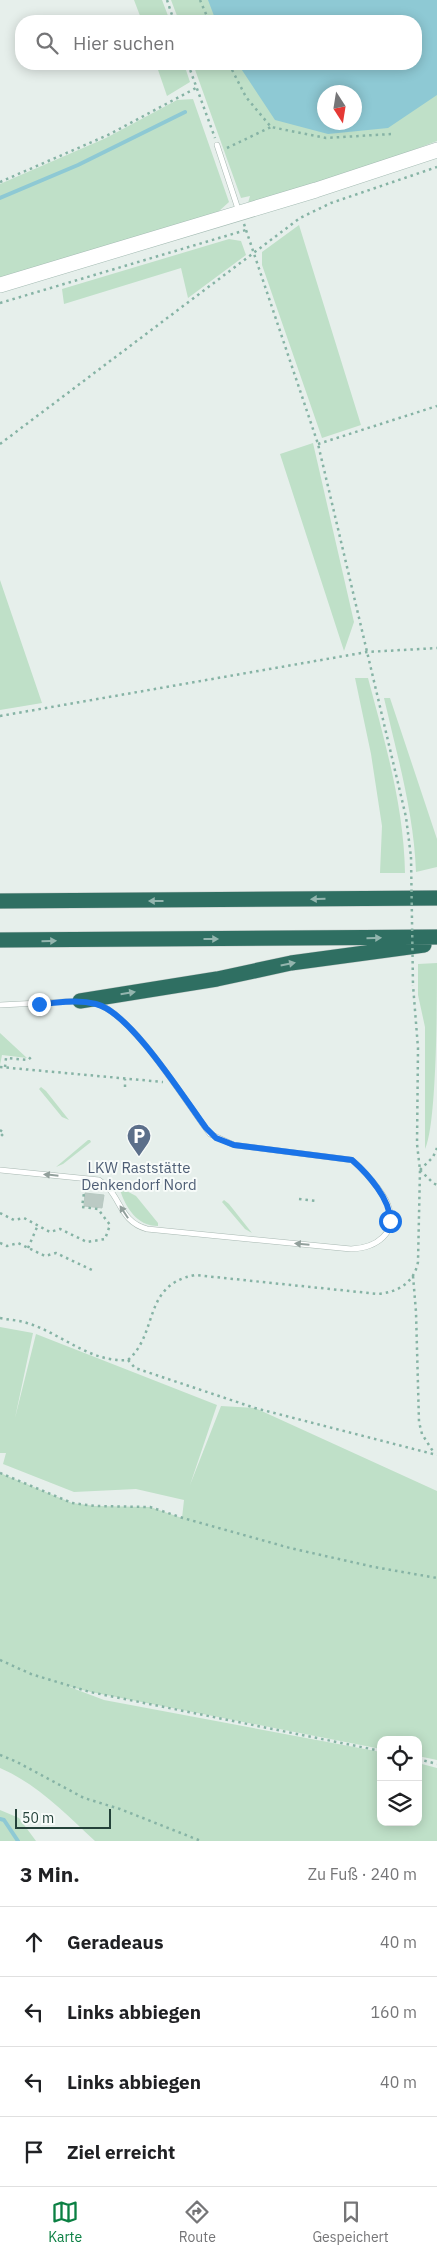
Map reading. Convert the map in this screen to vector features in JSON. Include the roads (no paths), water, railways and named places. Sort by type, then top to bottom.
[{"type":"highway","points":[[0,902],[437,898]]},
{"type":"highway","points":[[0,940],[437,937]]},
{"type":"highway","points":[[80,1001],[217,979],[291,963],[437,944]]},
{"type":"main road","points":[[0,284],[394,166],[437,150]]},
{"type":"lane","points":[[217,145],[240,212]]},
{"type":"lane","points":[[0,1006],[80,1001],[98,1004],[113,1012],[130,1028],[210,1134],[234,1145],[352,1160],[387,1202],[390,1221],[385,1234],[375,1245],[351,1249],[147,1230],[138,1227],[124,1214],[113,1193],[99,1180],[0,1170]]},
{"type":"water","points":[[208,0],[437,0],[437,95],[388,128],[328,134],[275,120],[242,70],[422,70],[422,15],[214,15]]},
{"type":"waterway","points":[[0,198],[78,165],[185,112]]},
{"type":"waterway","points":[[0,1819],[4,1820],[18,1841]]},
{"type":"place","name":"LKW Raststätte Denkendorf Nord","points":[[139,1157]]}]
